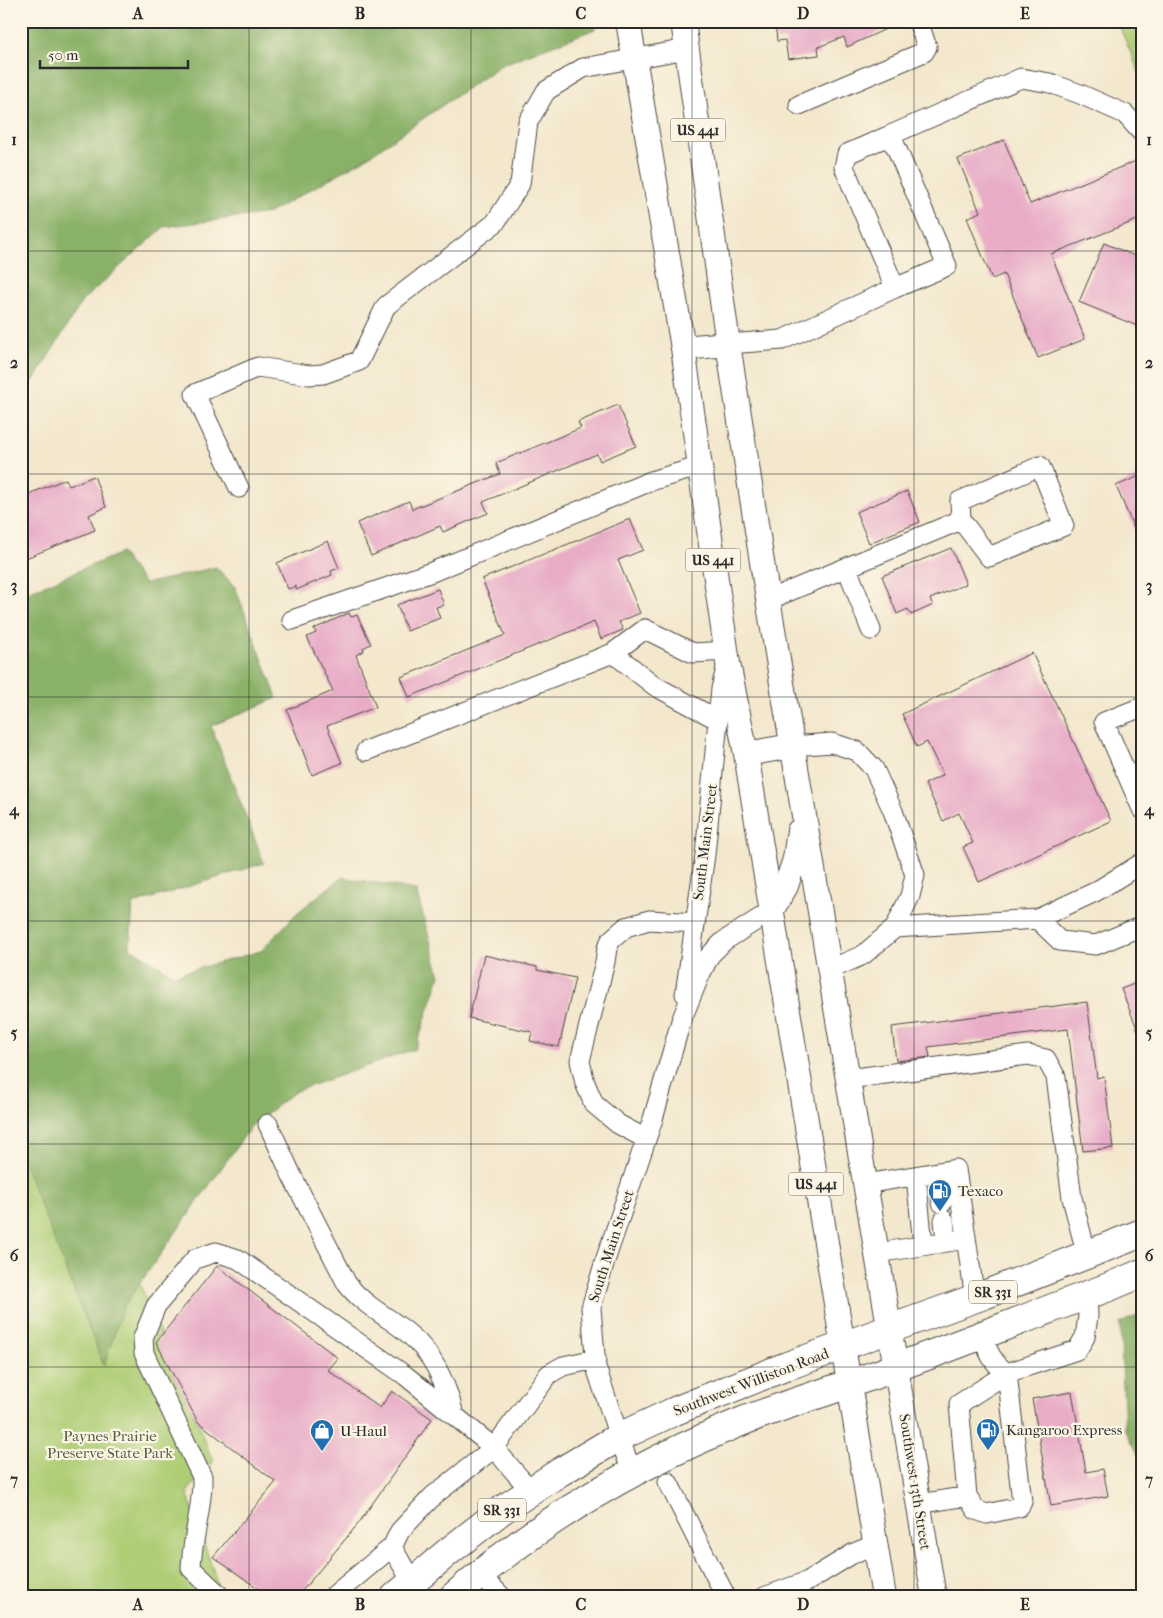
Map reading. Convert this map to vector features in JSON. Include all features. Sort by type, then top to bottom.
[{"type":"highway","name":"Southwest Williston Road","points":[[404,1589],[502,1510],[619,1438],[731,1388],[787,1366],[975,1299],[1088,1256],[1142,1233]]},
{"type":"highway","name":"SR 331","points":[[453,1597],[525,1538],[580,1502],[632,1472],[688,1445],[744,1421],[896,1367],[1142,1273]]},
{"type":"main road","name":"US 441","points":[[628,21],[683,348],[727,657],[746,754],[884,1597]]},
{"type":"main road","name":"US 441","points":[[683,21],[728,344],[768,600],[896,1367]]},
{"type":"main road","points":[[683,348],[728,344]]},
{"type":"main road","points":[[746,754],[792,746]]},
{"type":"main road","points":[[771,911],[786,886],[795,858],[802,809]]},
{"type":"main road","name":"Southwest 13th Street","points":[[896,1367],[934,1597]]},
{"type":"street","points":[[798,105],[924,52],[927,47],[918,21]]},
{"type":"street","points":[[239,488],[195,394],[258,367],[309,375],[323,374],[359,361],[386,306],[495,223],[520,184],[528,122],[546,91],[583,68],[687,49]]},
{"type":"street","points":[[895,288],[844,167],[847,154],[1020,78],[1050,83],[1080,94],[1124,114],[1142,133]]},
{"type":"street","points":[[728,344],[782,340],[947,266],[895,145],[886,137]]},
{"type":"street","points":[[292,620],[432,572],[651,481],[701,466]]},
{"type":"street","points":[[1040,466],[1064,526],[989,557],[960,520],[960,501],[1040,466]]},
{"type":"street","points":[[768,600],[960,520]]},
{"type":"street","points":[[847,568],[871,630]]},
{"type":"street","points":[[366,751],[613,653],[645,629],[693,653],[727,657]]},
{"type":"street","points":[[613,653],[655,686],[718,720]]},
{"type":"street","name":"South Main Street","points":[[681,1021],[705,855],[721,689],[727,657]]},
{"type":"street","points":[[1142,707],[1104,722],[1142,808]]},
{"type":"street","points":[[792,746],[832,743],[857,751],[874,769],[893,811],[915,875],[910,896],[895,928],[863,955],[829,970]]},
{"type":"street","points":[[895,928],[1036,919],[1096,892],[1142,863]]},
{"type":"street","name":"South Main Street","points":[[632,1472],[596,1367],[591,1308],[646,1140],[681,1021],[700,975],[710,956],[724,941],[771,911]]},
{"type":"street","points":[[1036,919],[1060,941],[1096,945],[1142,926]]},
{"type":"street","points":[[646,1140],[618,1124],[594,1104],[585,1083],[580,1061],[607,948],[611,940],[626,927],[649,920],[695,923]]},
{"type":"street","points":[[848,1079],[1028,1055],[1046,1059],[1056,1077],[1072,1198],[1088,1256]]},
{"type":"street","points":[[268,1124],[292,1176],[347,1284],[355,1295],[410,1335],[428,1354],[448,1392],[454,1416]]},
{"type":"street","points":[[865,1184],[956,1169],[975,1299]]},
{"type":"street","points":[[938,1172],[946,1241]]},
{"type":"street","points":[[916,1176],[923,1245]]},
{"type":"street","points":[[877,1252],[966,1239]]},
{"type":"street","points":[[221,1597],[191,1568],[191,1552],[202,1496],[202,1476],[144,1353],[142,1338],[156,1306],[195,1259],[216,1252],[238,1260],[406,1376],[494,1448],[531,1491]]},
{"type":"street","points":[[982,1335],[988,1354],[997,1366],[1007,1373],[1022,1502],[1019,1507],[987,1514],[976,1510],[967,1496],[959,1404],[1007,1373],[1077,1350],[1085,1337],[1088,1316],[1087,1295]]},
{"type":"street","points":[[332,1597],[392,1547],[400,1531],[433,1496],[494,1448],[549,1374],[563,1366],[596,1359]]},
{"type":"street","points":[[668,1482],[726,1597]]},
{"type":"street","points":[[919,1504],[967,1496]]},
{"type":"street","points":[[764,1597],[808,1581],[854,1553],[876,1544]]},
{"type":"street","points":[[392,1547],[404,1589]]},
{"type":"street","points":[[480,1574],[502,1597]]},
{"type":"green space","points":[[21,21],[593,21],[595,29],[501,65],[363,160],[269,213],[164,227],[83,300],[21,401]]},
{"type":"green space","points":[[1117,21],[1142,21],[1142,79]]},
{"type":"green space","points":[[121,553],[145,584],[216,567],[235,587],[277,698],[211,726],[264,863],[133,904],[130,948],[174,975],[261,951],[298,912],[342,877],[416,890],[440,976],[415,1049],[296,1091],[252,1125],[123,1307],[104,1366],[21,1156],[21,595]]},
{"type":"green space","name":"Paynes Prairie Preserve State Park","points":[[21,996],[213,1461],[187,1492],[222,1597],[21,1597]]},
{"type":"green space","points":[[1142,1314],[1142,1462],[1125,1429],[1120,1323]]},
{"type":"building","points":[[775,21],[903,21],[847,47],[844,37],[818,47],[819,55],[788,59],[785,40],[777,41]]},
{"type":"building","points":[[1004,140],[1030,204],[1136,161],[1142,176],[1142,218],[1051,254],[1085,339],[1038,358],[1004,274],[992,279],[967,218],[980,212],[958,159]]},
{"type":"building","points":[[1104,243],[1142,259],[1142,314],[1137,326],[1079,302]]},
{"type":"building","points":[[618,405],[636,446],[600,461],[597,454],[483,502],[488,513],[443,532],[440,526],[371,556],[357,523],[409,501],[412,509],[500,474],[496,463],[581,428],[578,422]]},
{"type":"building","points":[[1142,475],[1142,547],[1116,486]]},
{"type":"building","points":[[94,476],[106,507],[89,515],[95,530],[21,560],[21,497],[66,479],[69,486]]},
{"type":"building","points":[[907,491],[920,522],[869,543],[856,512]]},
{"type":"building","points":[[630,519],[643,550],[618,560],[640,613],[619,622],[623,630],[601,639],[594,622],[409,697],[401,677],[505,635],[482,579]]},
{"type":"building","points":[[328,541],[339,568],[331,571],[332,575],[296,590],[296,586],[288,589],[277,563]]},
{"type":"building","points":[[951,548],[966,584],[930,599],[933,605],[911,615],[908,609],[897,614],[882,576]]},
{"type":"building","points":[[438,589],[444,605],[436,607],[440,618],[407,631],[397,605]]},
{"type":"building","points":[[349,613],[351,617],[357,615],[371,644],[363,648],[364,651],[356,655],[376,707],[327,726],[342,763],[312,775],[287,710],[333,691],[307,637],[316,633],[314,629]]},
{"type":"building","points":[[1032,653],[1111,821],[979,882],[963,847],[973,843],[959,813],[943,821],[925,784],[943,775],[927,742],[917,747],[902,714]]},
{"type":"building","points":[[484,955],[537,967],[537,970],[575,978],[559,1047],[530,1041],[532,1032],[469,1018]]},
{"type":"building","points":[[1142,981],[1142,1038],[1141,1038],[1121,989]]},
{"type":"building","points":[[1087,1002],[1097,1078],[1104,1076],[1113,1148],[1083,1151],[1068,1029],[928,1047],[930,1057],[896,1061],[892,1027]]},
{"type":"building","name":"U-Haul","points":[[217,1266],[338,1358],[328,1370],[380,1408],[392,1391],[432,1419],[358,1524],[297,1597],[271,1597],[213,1557],[276,1482],[198,1422],[156,1342]]},
{"type":"building","points":[[1072,1392],[1086,1472],[1103,1469],[1108,1496],[1051,1506],[1032,1399]]},
{"type":"place","name":"Texaco","points":[[940,1212]]},
{"type":"place","name":"Kangaroo Express","points":[[988,1451]]},
{"type":"place","name":"U-Haul","points":[[322,1452]]}]
